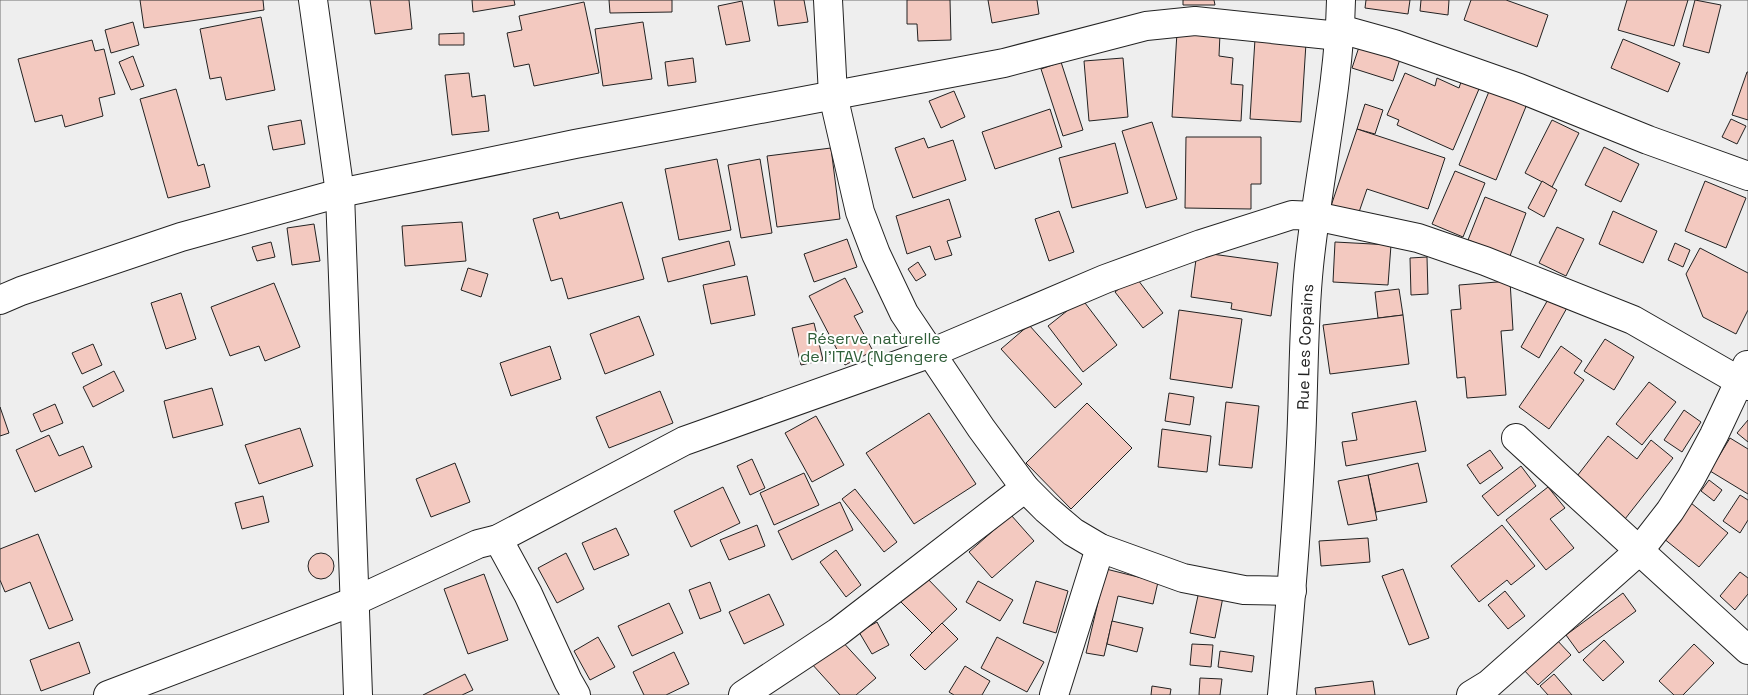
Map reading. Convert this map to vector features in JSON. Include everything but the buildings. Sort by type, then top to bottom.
[{"type":"street","points":[[313,0],[340,193],[358,695]]},
{"type":"street","points":[[828,0],[833,95],[860,212],[876,254],[904,313],[981,428],[1025,488],[1073,532],[1100,548],[1183,578],[1244,590],[1292,591]]},
{"type":"street","name":"Rue Les Copains","points":[[1282,695],[1292,591],[1302,433],[1309,268],[1330,118],[1340,32],[1341,0]]},
{"type":"street","points":[[0,300],[21,291],[181,237],[340,193],[575,144],[1004,63],[1146,26],[1195,21],[1340,32],[1394,44],[1519,88],[1648,140],[1748,176]]},
{"type":"street","points":[[108,695],[355,601],[478,544],[498,539],[684,441],[931,353],[1105,280],[1201,244],[1292,215],[1315,216],[1418,238],[1485,261],[1633,320],[1745,377],[1691,478],[1670,512],[1639,551],[1486,691]]},
{"type":"street","points":[[1516,438],[1748,650]]},
{"type":"street","points":[[743,695],[838,632],[1025,488]]},
{"type":"street","points":[[498,539],[528,594],[576,695]]},
{"type":"street","points":[[1054,695],[1100,548]]},
{"type":"green space","name":"Réserve naturelle de l'ITAV (Ngengere","points":[[0,0],[1748,0],[1748,695],[0,695]]}]
